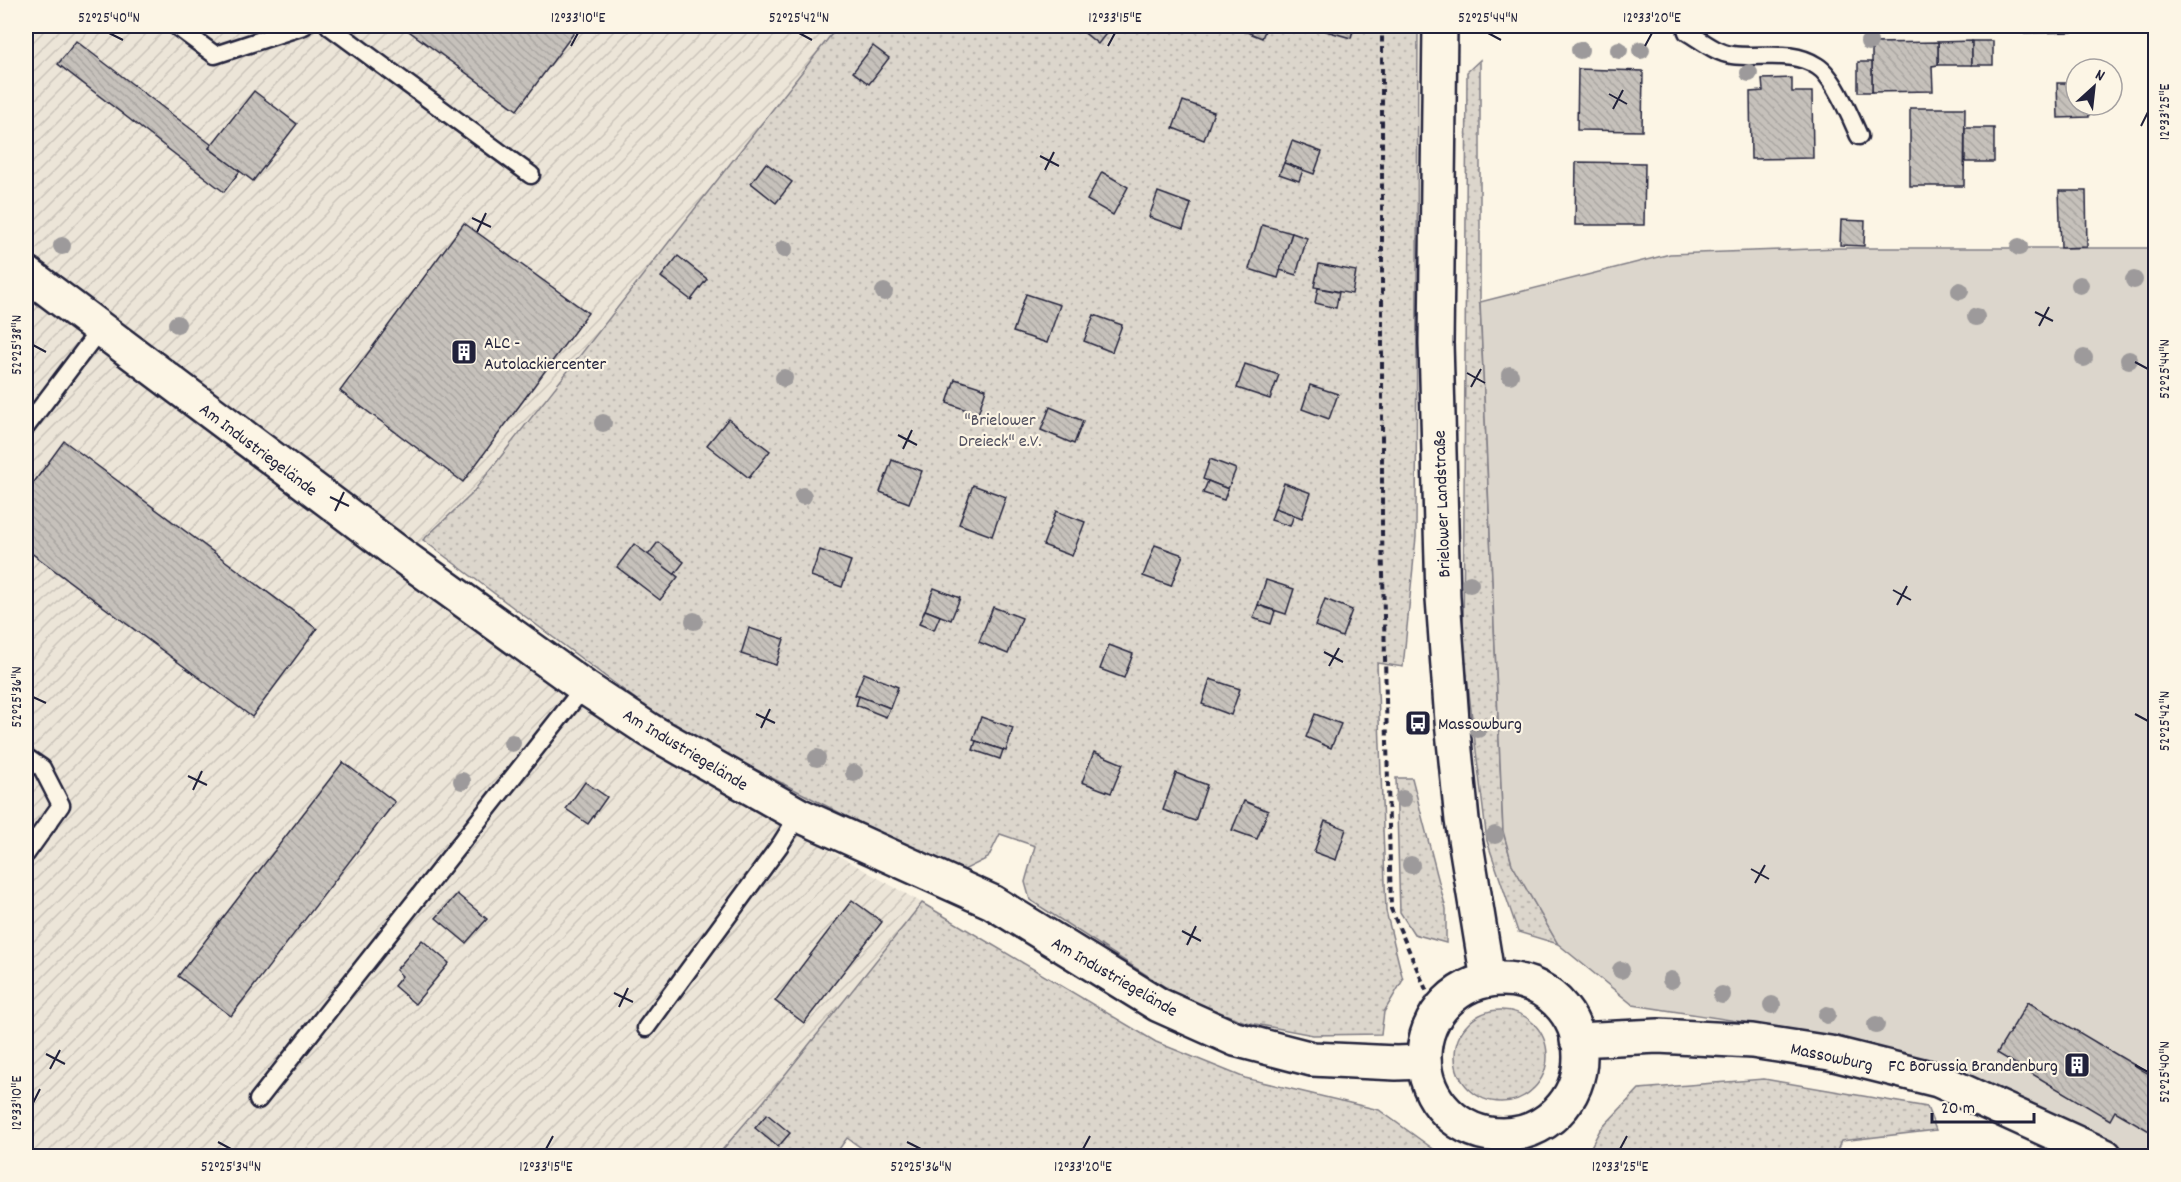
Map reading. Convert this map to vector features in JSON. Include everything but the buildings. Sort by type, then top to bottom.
[{"type":"street","name":"Brielower Landstraße","points":[[1440,26],[1436,344],[1443,598],[1462,820],[1488,980]]},
{"type":"street","name":"Am Industriegelände","points":[[26,273],[405,558],[584,687],[649,730],[799,815],[992,902],[1159,1005],[1235,1039],[1312,1059],[1424,1062]]},
{"type":"street","points":[[1488,980],[1521,981],[1539,987],[1554,998],[1567,1011],[1581,1057],[1578,1079],[1569,1099],[1555,1116],[1537,1128],[1518,1146],[1494,1135],[1474,1131],[1454,1119],[1438,1102],[1430,1086],[1424,1062],[1426,1039],[1437,1015],[1448,1000],[1467,987],[1488,980]]},
{"type":"street","name":"Massowburg","points":[[1577,1040],[1658,1036],[1752,1041],[1830,1053],[1938,1080],[2105,1156]]},
{"type":"lane","points":[[176,26],[216,55],[304,26]]},
{"type":"lane","points":[[329,26],[531,176]]},
{"type":"lane","points":[[1687,32],[1731,55],[1795,56],[1819,66],[1834,85],[1859,136]]},
{"type":"lane","points":[[26,427],[100,329]]},
{"type":"lane","points":[[258,1100],[584,687]]},
{"type":"lane","points":[[26,758],[42,768],[61,805],[26,854]]},
{"type":"lane","points":[[646,1028],[780,845],[799,815]]},
{"type":"path","points":[[1382,26],[1382,520],[1391,909],[1437,1015]]},
{"type":"shaded area","points":[[26,26],[838,26],[470,496],[405,558],[637,741],[922,903],[764,1101],[717,1156],[26,1156]]},
{"type":"green space","name":"\"Brielower Dreieck\" e.V.","points":[[838,26],[1418,26],[1416,537],[1403,667],[1377,663],[1386,911],[1403,980],[1384,1012],[1381,1034],[1313,1035],[1245,1022],[1179,996],[1030,900],[1025,882],[1035,846],[1000,834],[988,858],[962,871],[844,815],[673,727],[423,540],[470,496]]},
{"type":"green space","points":[[1480,60],[1480,302],[1503,831],[1512,864],[1558,944],[1518,932],[1487,841],[1463,644],[1467,72]]},
{"type":"green space","points":[[1839,248],[2155,248],[2155,1156],[2141,1156],[1931,1062],[1828,1035],[1633,1005],[1558,944],[1512,864],[1503,831],[1480,302],[1670,254]]},
{"type":"green space","points":[[1396,778],[1412,778],[1446,909],[1446,943],[1414,934],[1400,912]]},
{"type":"green space","points":[[922,903],[1156,1042],[1245,1078],[1379,1110],[1443,1156],[873,1156],[847,1138],[837,1152],[840,1156],[717,1156],[764,1101]]},
{"type":"green space","points":[[1501,1010],[1519,1013],[1534,1023],[1544,1038],[1547,1056],[1544,1074],[1534,1089],[1519,1099],[1501,1102],[1483,1099],[1468,1089],[1458,1074],[1455,1056],[1458,1038],[1468,1023],[1483,1013]]},
{"type":"green space","points":[[1764,1079],[1927,1107],[1936,1130],[1841,1141],[1835,1156],[1586,1156],[1600,1130],[1639,1089]]},
{"type":"place","name":"ALC - Autolackiercenter","points":[[464,352]]},
{"type":"place","name":"Massowburg","points":[[1418,723]]},
{"type":"place","name":"FC Borussia Brandenburg","points":[[2077,1065]]}]
